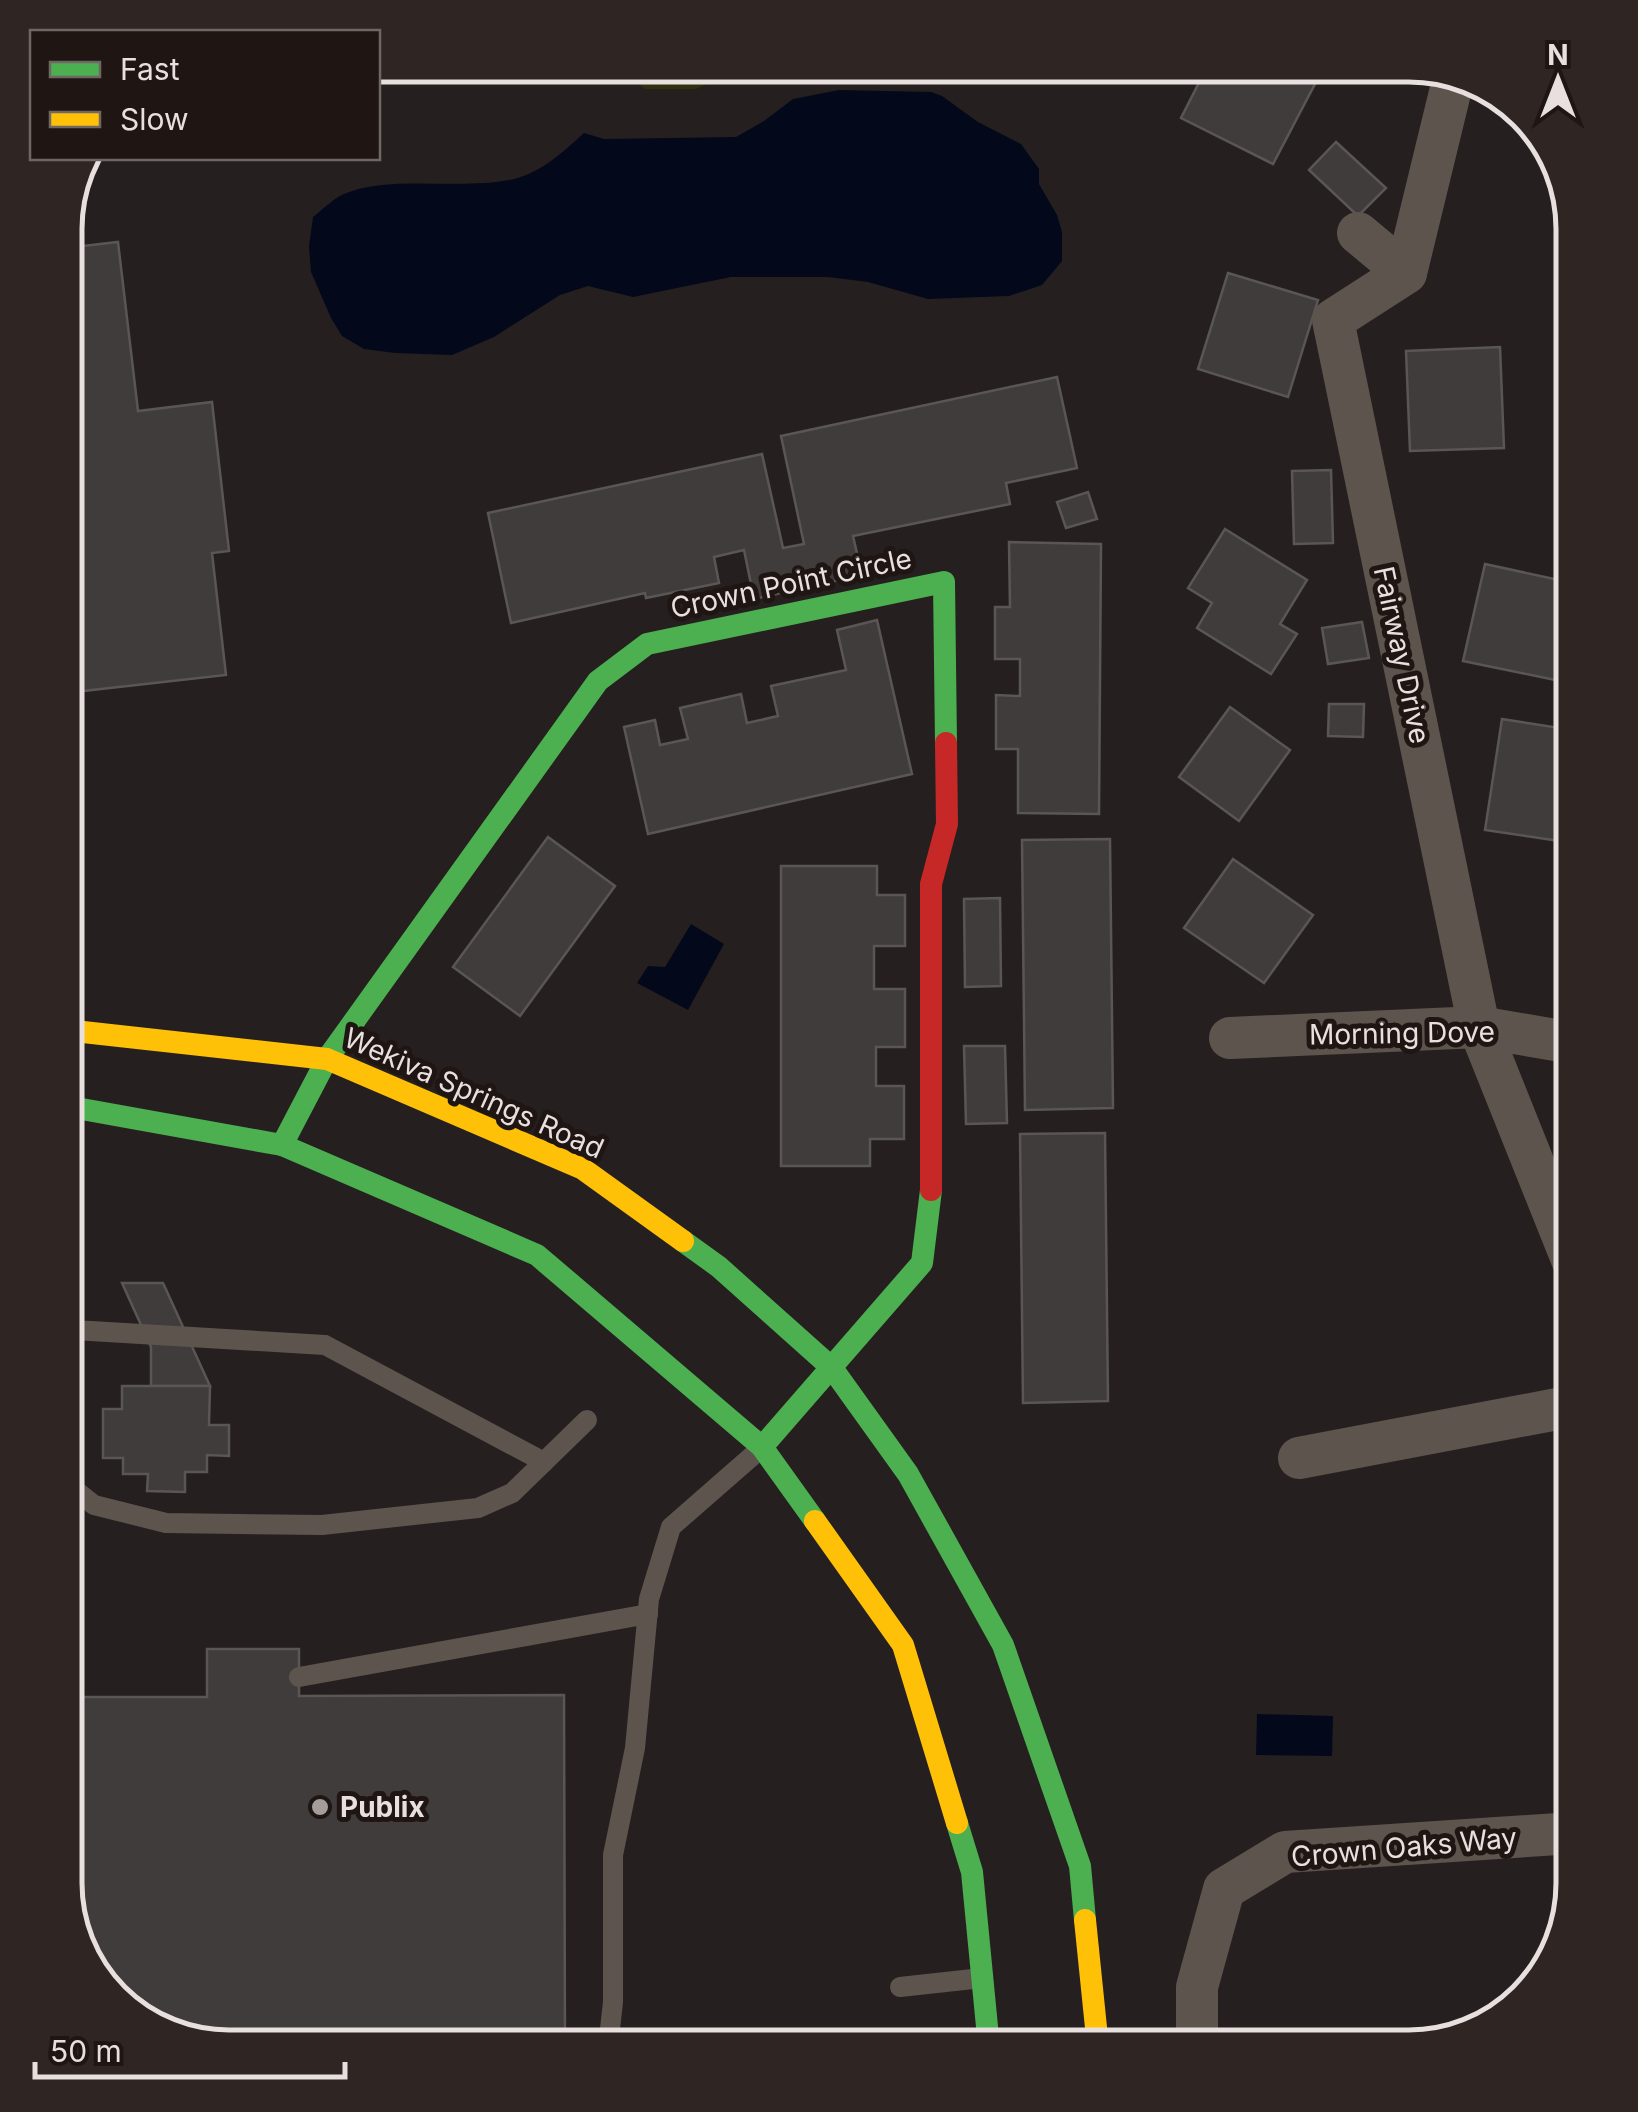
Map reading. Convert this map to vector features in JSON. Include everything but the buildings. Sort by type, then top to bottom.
[{"type":"main road","name":"Crown Point Circle","points":[[282,1145],[327,1059],[598,681],[647,644],[944,582],[947,824],[932,884],[932,1193],[922,1263],[762,1447]]},
{"type":"main road","name":"Wekiva Springs Road","points":[[83,1032],[327,1059],[583,1169],[719,1267],[832,1368],[908,1474],[1002,1645],[1080,1866],[1096,2030]]},
{"type":"main road","points":[[83,1109],[282,1145],[537,1255],[762,1447],[904,1645],[972,1872],[987,2030]]},
{"type":"street","points":[[1358,233],[1406,273],[1451,89]]},
{"type":"street","name":"Fairway Drive","points":[[1406,273],[1333,320],[1479,1027],[1556,1220]]},
{"type":"street","name":"Morning Dove","points":[[1230,1038],[1479,1027],[1556,1039]]},
{"type":"street","points":[[1299,1458],[1556,1409]]},
{"type":"street","name":"Crown Oaks Way","points":[[1197,2030],[1196,1986],[1224,1890],[1285,1852],[1556,1834]]},
{"type":"lane","points":[[83,1331],[325,1346],[544,1462]]},
{"type":"lane","points":[[83,1497],[94,1506],[166,1522],[322,1526],[478,1508],[512,1493],[587,1420]]},
{"type":"lane","points":[[610,2030],[614,2002],[614,1855],[635,1748],[649,1599],[671,1527],[762,1447]]},
{"type":"lane","points":[[299,1677],[648,1614]]},
{"type":"lane","points":[[900,1987],[982,1978]]},
{"type":"shaded area","points":[[638,83],[709,83],[696,89],[645,89]]},
{"type":"water","points":[[839,90],[931,92],[1021,144],[1039,169],[1039,184],[1062,232],[1062,261],[1042,285],[1009,296],[928,299],[868,282],[828,277],[731,277],[633,297],[588,286],[560,295],[494,337],[452,355],[364,349],[342,336],[311,272],[313,217],[344,194],[383,185],[472,184],[514,179],[543,166],[584,133],[604,139],[736,137],[793,99]]},
{"type":"water","points":[[691,924],[724,944],[688,1010],[637,983],[648,966],[665,967]]},
{"type":"water","points":[[1257,1714],[1333,1716],[1332,1756],[1256,1755]]},
{"type":"traffic: fast","points":[[282,1145],[327,1059],[598,681],[647,644],[944,582],[946,743]]},
{"type":"traffic: fast","points":[[83,1109],[282,1145],[537,1255],[762,1447],[815,1521]]},
{"type":"traffic: fast","points":[[762,1447],[922,1263],[931,1190]]},
{"type":"traffic: fast","points":[[683,1241],[719,1267],[832,1368],[908,1474],[1003,1645],[1080,1866],[1085,1920]]},
{"type":"traffic: fast","points":[[957,1823],[972,1872],[987,2030]]},
{"type":"traffic: slow","points":[[83,1032],[327,1059],[583,1169],[683,1241]]},
{"type":"traffic: slow","points":[[815,1521],[903,1645],[957,1823]]},
{"type":"traffic: slow","points":[[1085,1920],[1096,2030]]},
{"type":"traffic: jam","points":[[931,1190],[931,884],[947,824],[946,743]]},
{"type":"place","name":"Publix","points":[[320,1807]]}]
